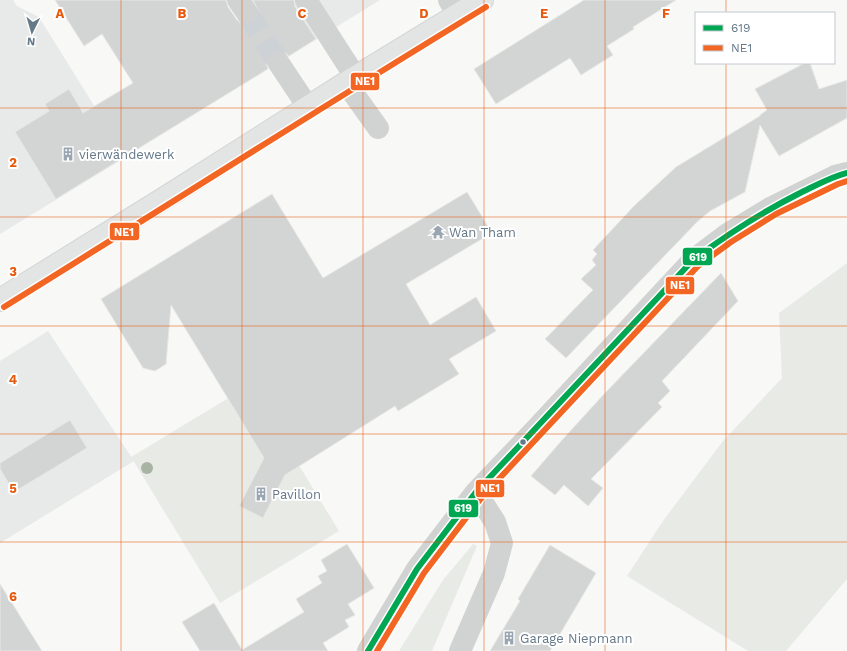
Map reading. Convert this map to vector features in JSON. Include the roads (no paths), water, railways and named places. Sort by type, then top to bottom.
[{"type":"main road","points":[[0,300],[351,80],[453,8],[482,0]]},
{"type":"street","points":[[306,0],[378,128]]},
{"type":"street","points":[[278,62],[308,107]]},
{"type":"street","points":[[368,651],[418,569],[476,492],[693,260],[726,235],[772,207],[835,176],[847,173]]},
{"type":"street","points":[[460,651],[494,573],[502,543],[495,522],[476,492]]},
{"type":"tunnel","points":[[247,13],[278,62]]},
{"type":"place","name":"vierwändewerk","points":[[68,154]]},
{"type":"place","name":"Wan Tham","points":[[438,232]]},
{"type":"place","name":"Pavillon","points":[[261,494]]},
{"type":"place","name":"Garage Niepmann","points":[[509,638]]}]
